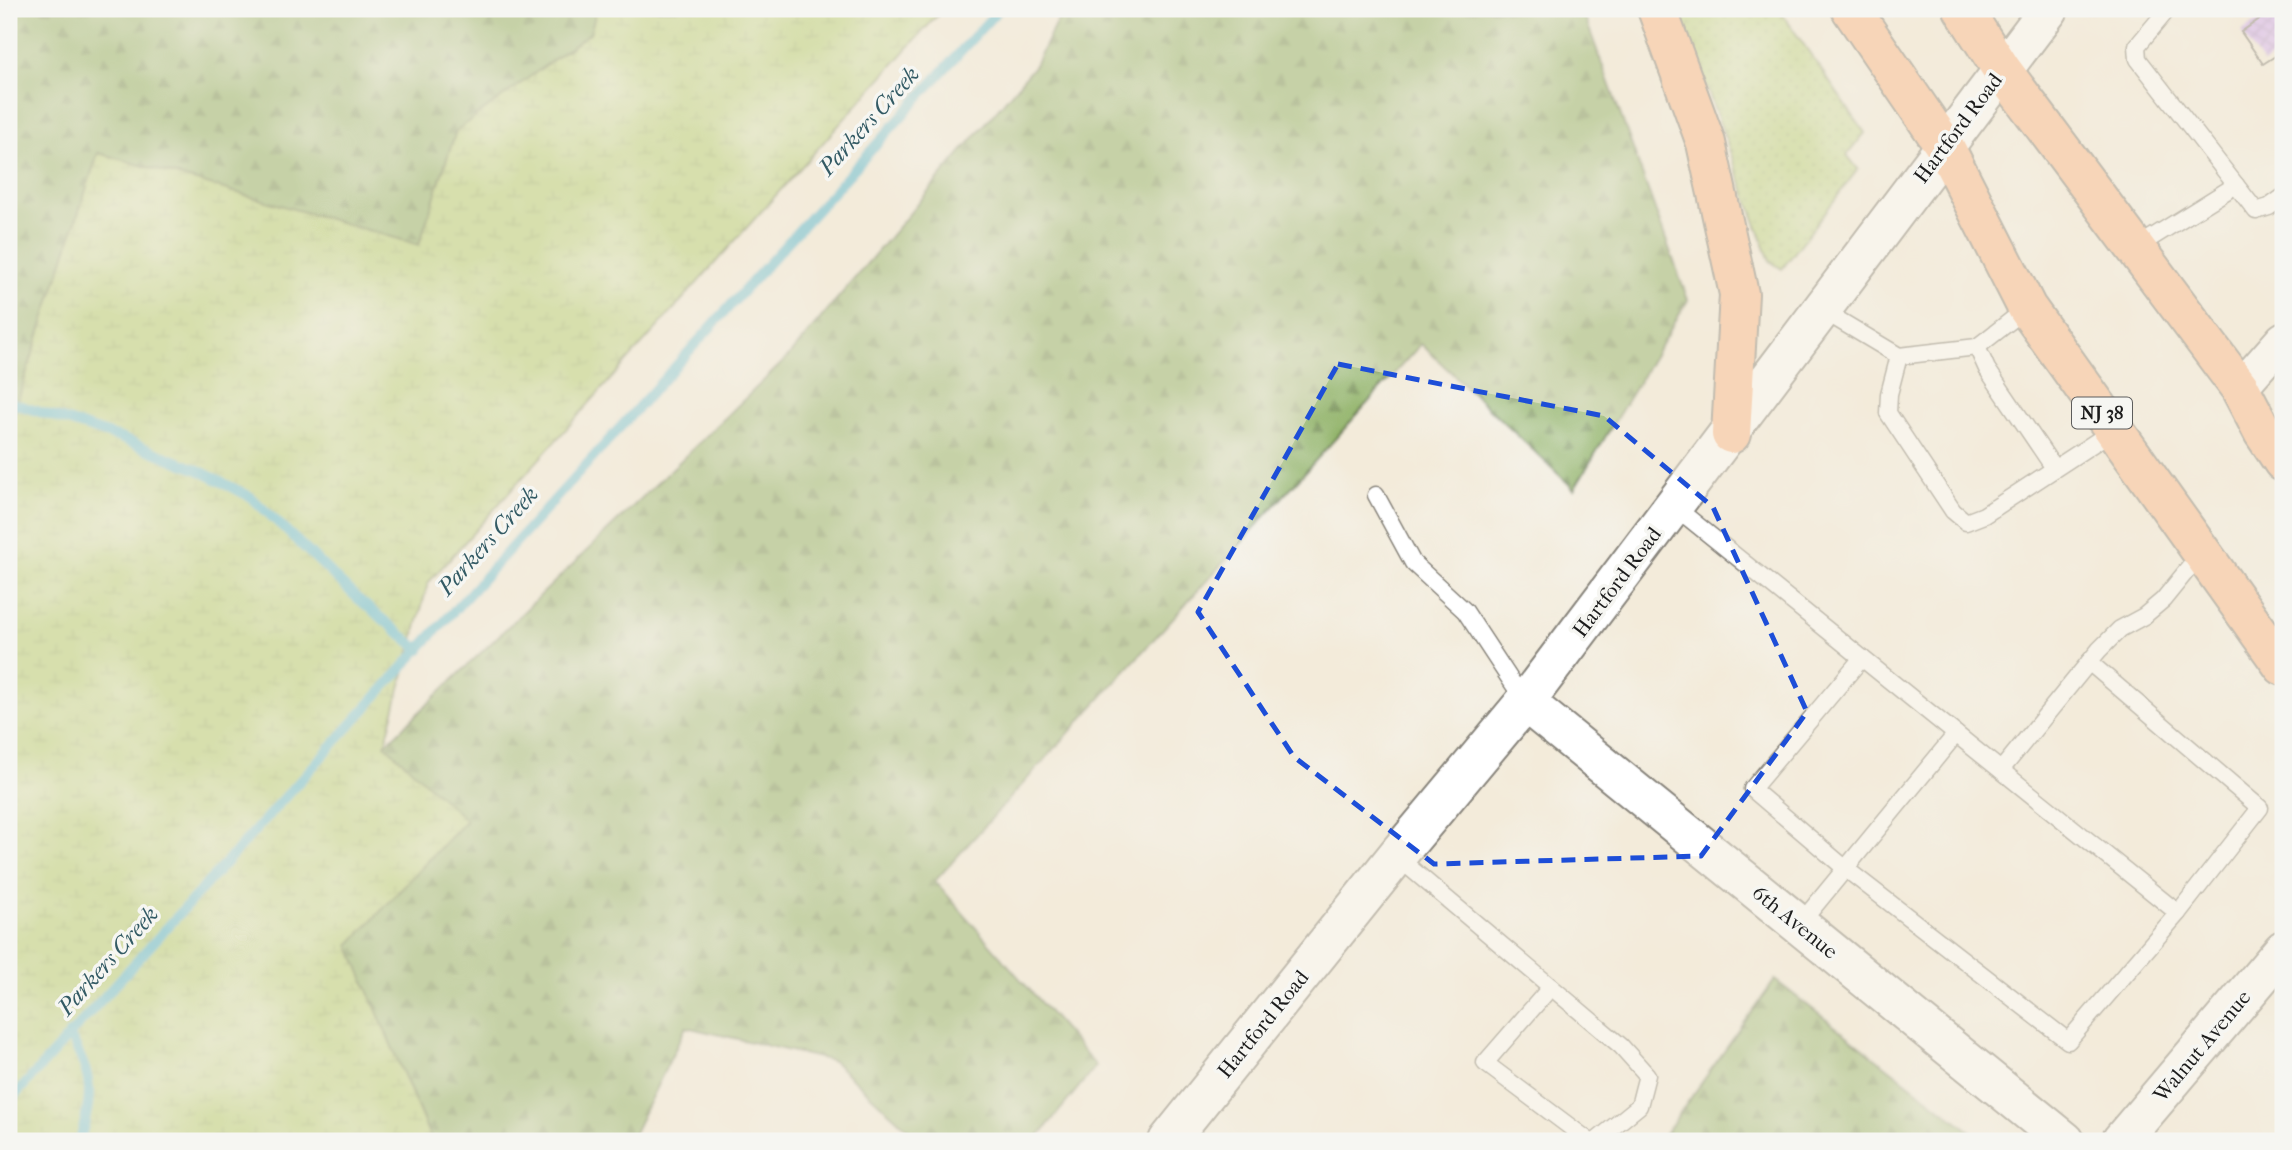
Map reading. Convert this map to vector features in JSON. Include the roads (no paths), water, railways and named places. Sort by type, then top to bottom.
[{"type":"highway","points":[[1657,9],[1706,143],[1740,294],[1731,434]]},
{"type":"highway","name":"NJ 38","points":[[1851,9],[1944,145],[2027,308],[2283,666]]},
{"type":"highway","points":[[1964,9],[2001,70],[2239,388],[2283,462]]},
{"type":"street","name":"Hartford Road","points":[[1168,1141],[1396,856],[1525,702],[1731,434],[1944,145],[2049,9]]},
{"type":"street","points":[[2239,388],[2283,339]]},
{"type":"street","name":"6th Avenue","points":[[1525,702],[2065,1141]]},
{"type":"street","name":"Walnut Avenue","points":[[2121,1141],[2283,950]]},
{"type":"lane","points":[[2168,9],[2137,46],[2138,58],[2256,211],[2269,207],[2283,197]]},
{"type":"lane","points":[[2135,248],[2236,185]]},
{"type":"lane","points":[[1822,310],[1899,356],[1977,347],[2027,308]]},
{"type":"lane","points":[[1977,347],[1987,369],[2054,468]]},
{"type":"lane","points":[[1899,356],[1889,394],[1888,413],[1954,511],[1966,522],[1984,515],[2115,430]]},
{"type":"lane","points":[[1376,495],[1413,563],[1465,611],[1525,702]]},
{"type":"lane","points":[[1675,507],[2178,913]]},
{"type":"lane","points":[[2001,770],[2089,662],[2120,629],[2144,616],[2163,600],[2202,552]]},
{"type":"lane","points":[[1862,658],[1752,789],[1846,869],[2068,1041],[2178,913],[2260,808],[2089,662]]},
{"type":"lane","points":[[1799,925],[1956,734]]},
{"type":"lane","points":[[1396,856],[1621,1046],[1647,1075],[1639,1106],[1596,1141]]},
{"type":"lane","points":[[1551,987],[1485,1063],[1589,1141]]},
{"type":"waterway","name":"Parkers Creek","points":[[9,1102],[999,9]]},
{"type":"waterway","points":[[9,402],[120,438],[198,470],[251,497],[357,598],[420,650]]},
{"type":"waterway","points":[[69,1034],[83,1063],[89,1086],[80,1141]]}]
